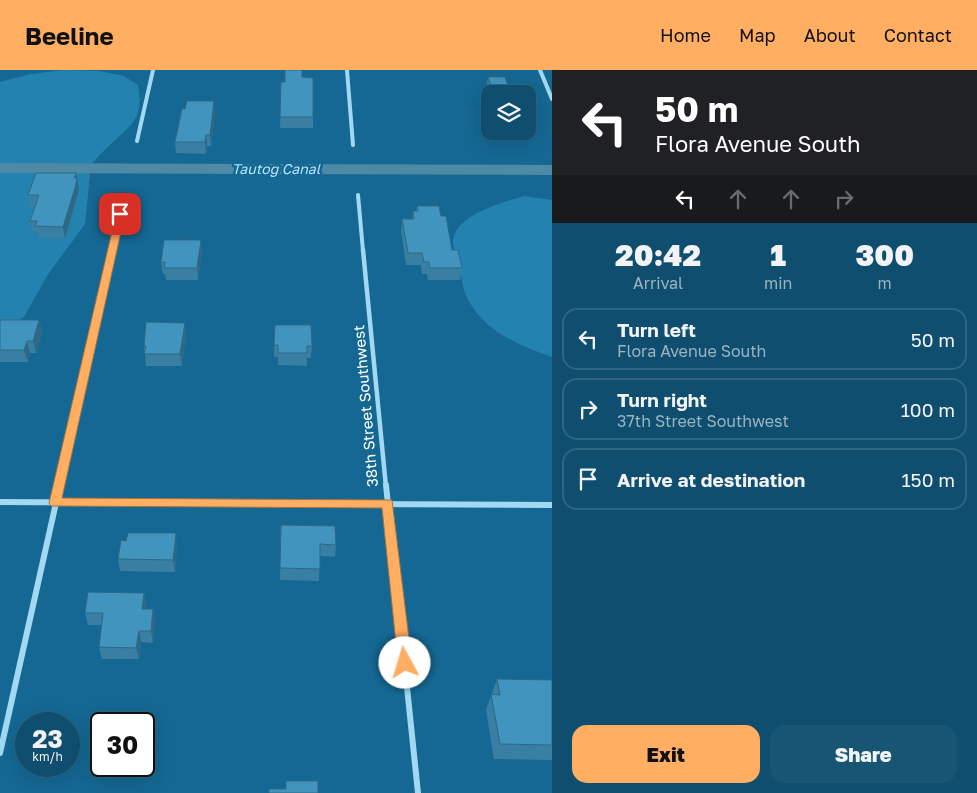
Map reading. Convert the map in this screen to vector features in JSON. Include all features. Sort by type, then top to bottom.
[{"type":"street","points":[[137,141],[153,70]]},
{"type":"street","points":[[347,70],[353,145]]},
{"type":"street","points":[[540,70],[552,99]]},
{"type":"street","points":[[0,753],[125,194]]},
{"type":"street","name":"38th Street Southwest","points":[[358,195],[418,793]]},
{"type":"street","points":[[0,502],[552,505]]},
{"type":"shaded area","points":[[64,70],[99,71],[124,76],[138,85],[138,113],[130,126],[91,165],[85,224],[47,276],[24,317],[0,330],[0,82],[31,74]]},
{"type":"shaded area","points":[[524,196],[552,200],[552,357],[512,341],[488,325],[478,315],[464,290],[454,247],[453,241],[456,232],[462,223],[471,216],[493,206]]},
{"type":"building","points":[[285,70],[302,70],[302,77],[313,78],[313,117],[280,117],[281,82],[285,82]]},
{"type":"building","points":[[488,77],[505,77],[508,85],[491,85]]},
{"type":"building","points":[[187,101],[214,101],[210,135],[206,135],[205,142],[175,142],[182,109],[185,109]]},
{"type":"building","points":[[36,173],[76,173],[74,178],[77,178],[75,188],[63,227],[35,226],[37,221],[30,221],[39,195],[28,195]]},
{"type":"building","points":[[417,206],[439,206],[441,216],[446,216],[452,250],[458,250],[462,268],[430,268],[429,262],[424,262],[422,253],[408,253],[402,219],[414,219],[413,211],[418,211]]},
{"type":"building","points":[[164,240],[201,240],[197,268],[164,268],[165,262],[161,262]]},
{"type":"building","points":[[0,320],[39,320],[33,341],[27,341],[24,350],[0,350]]},
{"type":"building","points":[[146,322],[185,323],[180,354],[144,354]]},
{"type":"building","points":[[275,325],[311,325],[312,346],[307,346],[307,353],[278,353],[278,345],[274,345]]},
{"type":"building","points":[[281,525],[335,526],[336,545],[320,544],[320,569],[280,568]]},
{"type":"building","points":[[128,533],[176,533],[173,560],[118,559],[121,540],[126,541]]},
{"type":"building","points":[[88,592],[144,593],[142,609],[153,609],[151,631],[139,631],[136,648],[99,647],[103,613],[85,613]]},
{"type":"building","points":[[497,679],[552,680],[552,745],[500,744],[491,694],[500,695]]},
{"type":"building","points":[[286,781],[318,781],[318,793],[269,793],[269,789],[286,789]]},
{"type":"waterway","name":"Tautog Canal","points":[[0,168],[552,170]]},
{"type":"route","points":[[120,214],[55,503],[388,504],[405,663]]}]
